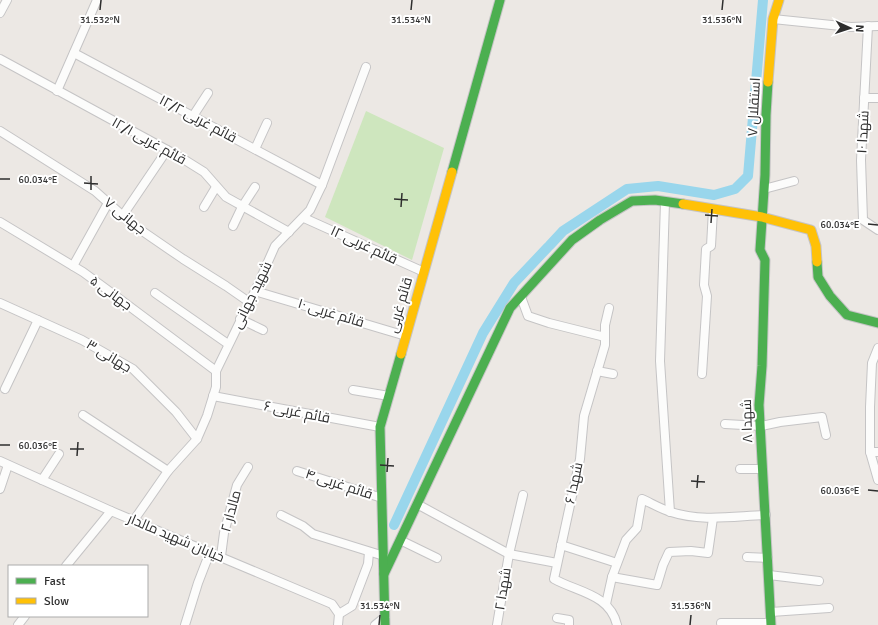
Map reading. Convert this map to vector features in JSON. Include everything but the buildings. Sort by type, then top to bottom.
[{"type":"street","points":[[0,13],[7,0]]},
{"type":"street","points":[[57,91],[97,0]]},
{"type":"street","name":"قائم غربی","points":[[385,621],[380,427],[500,0]]},
{"type":"street","name":"استقلال ۷","points":[[762,217],[766,115],[773,20],[779,0]]},
{"type":"street","points":[[773,20],[851,27],[878,26]]},
{"type":"street","name":"شهدا ۱۰","points":[[863,220],[861,160],[868,26]]},
{"type":"street","name":"قائم غربی ۱۲/۲","points":[[74,53],[322,185]]},
{"type":"street","name":"قائم غربی ۱۲/۱","points":[[0,60],[168,150],[204,172],[226,197],[290,232]]},
{"type":"street","name":"شهید جهانی","points":[[134,520],[168,471],[196,439],[207,416],[216,387],[216,371],[228,344],[255,291],[275,246],[304,218],[310,210],[322,185],[366,67]]},
{"type":"street","points":[[193,116],[208,93]]},
{"type":"street","points":[[864,98],[878,98]]},
{"type":"street","points":[[255,149],[267,123]]},
{"type":"street","points":[[0,142],[2,132]]},
{"type":"street","name":"جهانی ۷","points":[[2,132],[95,191],[132,224],[249,302]]},
{"type":"street","points":[[122,215],[168,150]]},
{"type":"street","points":[[764,189],[794,181]]},
{"type":"street","points":[[204,207],[216,187]]},
{"type":"street","points":[[233,226],[242,207],[255,188]]},
{"type":"street","points":[[384,574],[510,308],[546,271],[572,240],[600,220],[632,201],[655,200],[762,217],[811,230],[816,246],[818,277],[830,296],[847,315],[878,323]]},
{"type":"street","points":[[665,202],[660,361],[670,512]]},
{"type":"street","points":[[73,266],[108,203]]},
{"type":"street","points":[[702,374],[708,296],[704,285],[706,250],[711,246],[713,210]]},
{"type":"street","name":"شهدا ۸","points":[[762,217],[760,250],[765,260],[762,366],[759,405],[771,624]]},
{"type":"street","name":"قائم غربی ۱۲","points":[[304,218],[424,272]]},
{"type":"street","points":[[863,220],[878,230]]},
{"type":"street","name":"جهانی ۵","points":[[0,222],[73,266],[114,294],[216,371]]},
{"type":"street","name":"قائم غربی ۱۰","points":[[255,291],[406,336]]},
{"type":"street","points":[[155,293],[228,344]]},
{"type":"street","points":[[521,297],[528,316],[549,324],[605,337]]},
{"type":"street","name":"جهانی ۳","points":[[0,303],[82,340],[133,369],[176,412],[196,439]]},
{"type":"street","name":"شهدا ۶","points":[[606,604],[591,594],[566,586],[554,579],[580,459],[584,416],[605,345],[605,325],[609,308]]},
{"type":"street","points":[[240,319],[263,330]]},
{"type":"street","points":[[5,389],[38,320]]},
{"type":"street","points":[[878,348],[872,363],[870,407],[878,480]]},
{"type":"street","points":[[597,371],[613,374]]},
{"type":"street","points":[[353,390],[389,396]]},
{"type":"street","name":"قائم غربی ۶","points":[[213,396],[380,427]]},
{"type":"street","points":[[83,415],[168,471]]},
{"type":"street","points":[[725,424],[760,426],[822,417],[826,435]]},
{"type":"street","points":[[42,480],[59,454]]},
{"type":"street","name":"خیابان شهید مالدار","points":[[0,461],[111,511],[332,604],[339,614]]},
{"type":"street","points":[[0,489],[8,465]]},
{"type":"street","name":"مالدار ۲","points":[[221,556],[224,533],[237,485],[248,467]]},
{"type":"street","points":[[740,469],[763,470]]},
{"type":"street","name":"قائم غربی ۴","points":[[297,471],[382,498]]},
{"type":"street","name":"شهدا ۲","points":[[497,625],[509,554],[524,495]]},
{"type":"street","points":[[617,625],[606,604],[612,577],[626,540],[636,528],[642,499],[670,512],[693,517],[713,518],[766,514]]},
{"type":"street","points":[[417,504],[509,554],[557,563]]},
{"type":"street","points":[[67,565],[111,511]]},
{"type":"street","points":[[282,515],[303,526],[313,534],[384,556]]},
{"type":"street","points":[[612,577],[657,585],[669,552],[691,551],[708,553],[713,518]]},
{"type":"street","points":[[400,540],[437,558]]},
{"type":"street","points":[[561,546],[617,563]]},
{"type":"street","points":[[185,625],[198,583],[210,552]]},
{"type":"street","points":[[338,625],[339,614],[352,606],[368,564],[368,552]]},
{"type":"street","points":[[746,557],[768,558]]},
{"type":"street","points":[[769,575],[819,581]]},
{"type":"street","points":[[770,612],[829,608]]},
{"type":"street","points":[[18,625],[24,617]]},
{"type":"street","points":[[557,618],[569,620],[569,625]]},
{"type":"street","points":[[375,625],[385,621]]},
{"type":"street","points":[[721,623],[771,624]]},
{"type":"path","points":[[811,230],[830,228],[863,220]]},
{"type":"green space","points":[[366,111],[444,148],[412,260],[325,217]]},
{"type":"waterway","points":[[550,245],[563,231],[627,189],[658,186],[714,195],[735,189],[748,176],[763,0]]},
{"type":"waterway","points":[[394,525],[483,333],[514,283],[548,247]]},
{"type":"traffic: fast","points":[[452,172],[500,0]]},
{"type":"traffic: fast","points":[[768,82],[765,175],[760,250],[765,260],[762,366],[759,405],[771,625]]},
{"type":"traffic: fast","points":[[384,574],[510,308],[572,240],[600,220],[632,201],[655,200],[683,204]]},
{"type":"traffic: fast","points":[[817,262],[818,277],[830,296],[847,315],[878,323]]},
{"type":"traffic: fast","points":[[385,625],[380,427],[401,354]]},
{"type":"traffic: slow","points":[[768,82],[773,19],[779,0]]},
{"type":"traffic: slow","points":[[401,354],[452,172]]},
{"type":"traffic: slow","points":[[683,204],[762,217],[811,230],[816,246],[817,262]]}]
